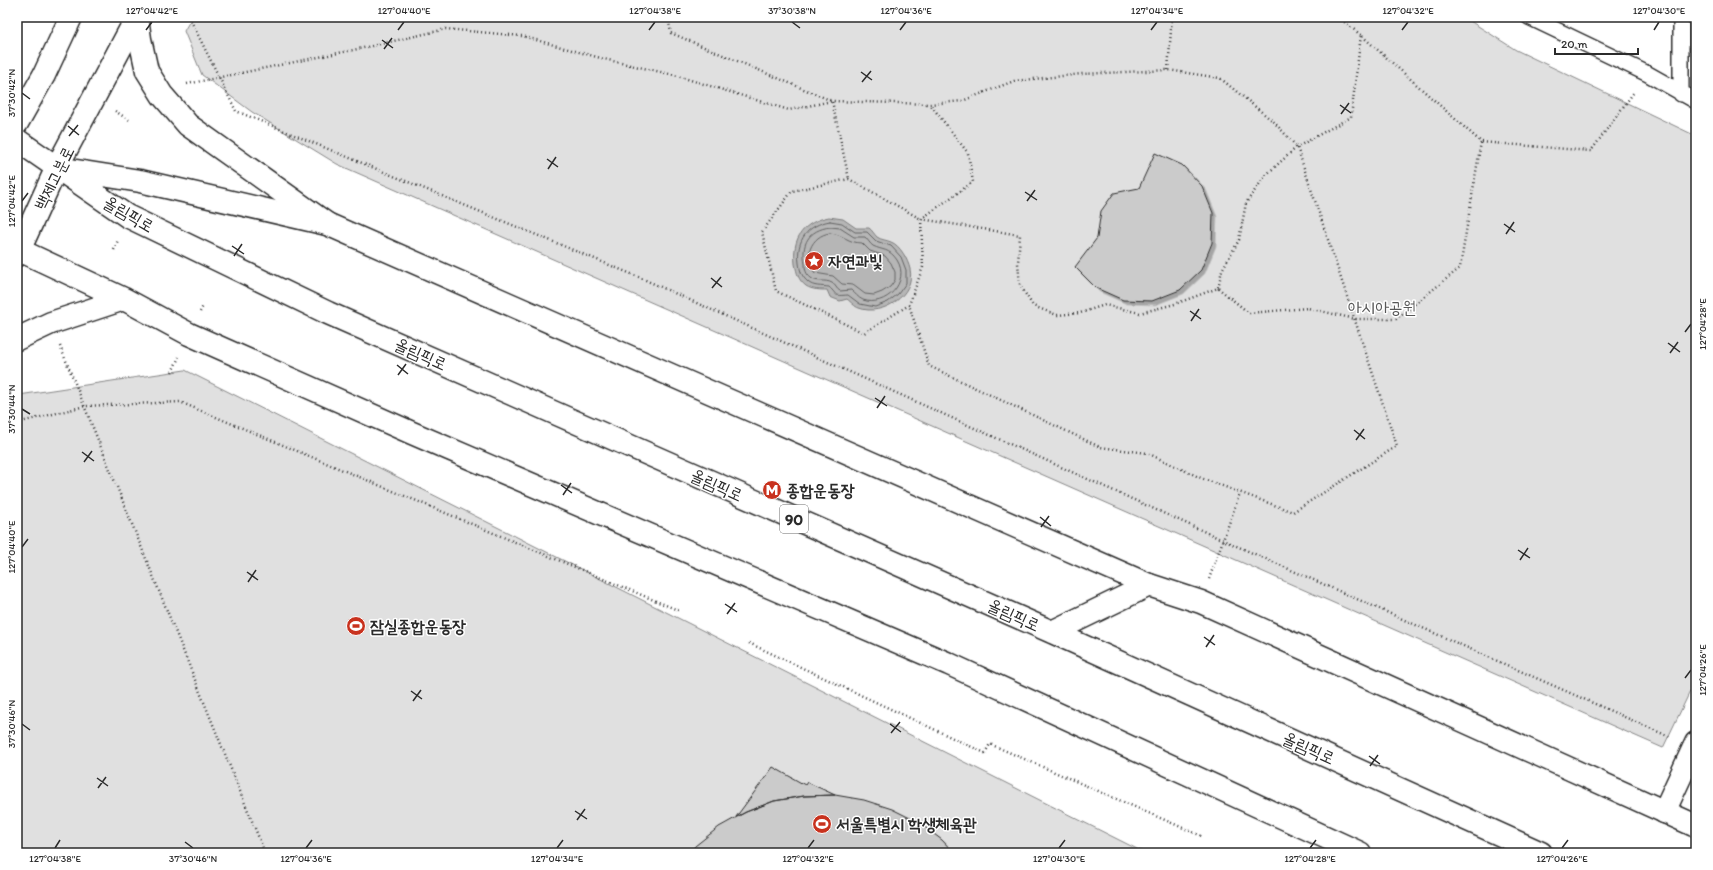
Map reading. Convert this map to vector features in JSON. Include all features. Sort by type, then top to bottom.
[{"type":"main road","points":[[17,123],[44,75],[71,17]]},
{"type":"main road","points":[[137,17],[147,71],[162,95],[188,125],[327,224]]},
{"type":"main road","name":"백제고분로","points":[[18,251],[57,167],[137,17]]},
{"type":"main road","name":"올림픽로","points":[[17,140],[127,216],[328,313],[1052,632],[1541,853]]},
{"type":"main road","points":[[57,167],[140,181],[327,224],[1150,585],[1201,602],[1696,826]]},
{"type":"main road","points":[[18,251],[124,300],[189,334],[412,433],[949,664],[1360,853]]},
{"type":"main road","points":[[17,339],[51,323],[124,300]]},
{"type":"main road","points":[[1052,632],[1150,585]]},
{"type":"main road","points":[[1664,812],[1696,743]]},
{"type":"lane","points":[[1529,17],[1648,74],[1681,94],[1696,101]]},
{"type":"lane","points":[[1681,17],[1681,94]]},
{"type":"path","points":[[189,17],[236,111],[641,278],[1223,540],[1652,728]]},
{"type":"path","points":[[668,17],[670,33],[832,101]]},
{"type":"path","points":[[1168,70],[1172,17]]},
{"type":"path","points":[[1338,17],[1361,35],[1481,142],[1591,151],[1648,74]]},
{"type":"path","points":[[180,85],[446,29],[522,36],[604,59],[674,75],[789,110],[832,101],[930,104],[962,101],[1014,81],[1082,74],[1168,70],[1220,78],[1274,122],[1297,147],[1397,446],[1293,512],[1201,478],[1147,453],[1100,447],[929,366],[908,305]]},
{"type":"path","points":[[1218,288],[1222,270],[1239,240],[1246,203],[1266,174],[1297,147],[1351,117],[1361,35]]},
{"type":"path","points":[[832,101],[849,179]]},
{"type":"path","points":[[921,219],[973,182],[968,153],[930,104]]},
{"type":"path","points":[[1218,288],[1248,312],[1308,308],[1355,319],[1396,319],[1460,268],[1481,142]]},
{"type":"path","points":[[921,219],[924,267],[908,305],[864,333],[776,291],[762,232],[792,191],[849,179],[921,219],[1020,235],[1018,263],[1020,285],[1033,306],[1057,315],[1080,313],[1105,305],[1140,313],[1175,304],[1218,288]]},
{"type":"path","points":[[51,323],[265,853]]},
{"type":"path","points":[[17,423],[84,406],[180,402],[680,611]]},
{"type":"path","points":[[1201,602],[1240,493]]},
{"type":"path","points":[[749,643],[985,753],[990,744],[1204,837]]},
{"type":"green space","name":"아시아공원","points":[[192,17],[1468,17],[1470,21],[1516,50],[1696,136],[1696,679],[1663,748],[337,164],[252,112],[202,75],[184,31]]},
{"type":"green space","name":"잠실종합운동장","points":[[185,370],[1145,853],[17,853],[17,399],[19,395]]},
{"type":"water","points":[[829,217],[843,219],[856,228],[869,228],[877,237],[889,241],[900,249],[909,265],[910,279],[908,287],[903,295],[895,302],[878,309],[868,310],[854,306],[847,299],[840,301],[830,297],[827,290],[816,290],[806,286],[801,281],[795,264],[795,246],[798,239],[806,227],[820,219]]},
{"type":"building","points":[[1155,153],[1182,165],[1202,186],[1213,213],[1212,243],[1201,270],[1180,290],[1152,301],[1123,300],[1096,288],[1075,267],[1097,238],[1101,211],[1114,193],[1139,188]]},
{"type":"building","points":[[773,767],[805,785],[807,782],[835,795],[804,796],[774,801],[736,817]]},
{"type":"building","name":"서울특별시 학생체육관","points":[[835,795],[864,800],[892,809],[918,822],[942,840],[954,853],[689,853],[695,846],[719,827],[746,812],[774,801],[804,796]]},
{"type":"place","name":"자연과빛","points":[[814,261]]},
{"type":"place","name":"종합운동장","points":[[772,490]]},
{"type":"place","name":"잠실종합운동장","points":[[356,626]]},
{"type":"place","name":"서울특별시 학생체육관","points":[[822,824]]}]
